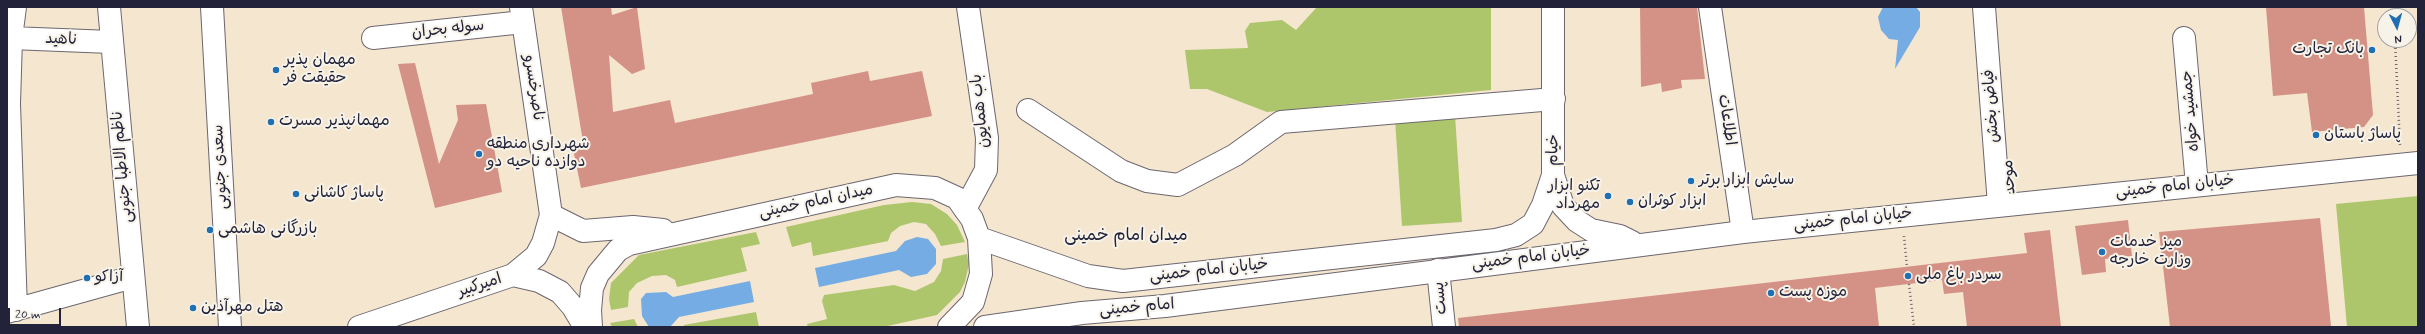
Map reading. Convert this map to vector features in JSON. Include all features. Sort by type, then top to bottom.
[{"type":"main road","points":[[15,7],[11,38],[8,104],[12,311],[133,277]]},
{"type":"main road","name":"ناظم الاطبا جنوبی","points":[[109,7],[138,327]]},
{"type":"main road","name":"سعدی جنوبی","points":[[212,7],[230,327]]},
{"type":"main road","name":"باب همایون","points":[[965,209],[986,170],[987,138],[968,7]]},
{"type":"main road","name":"خیام","points":[[1553,7],[1553,175],[1563,206],[1577,221],[1591,230],[1620,236],[1636,245]]},
{"type":"main road","name":"اطلاعات","points":[[1710,7],[1743,232]]},
{"type":"main road","name":"فیاض بخش","points":[[1984,7],[2006,204]]},
{"type":"main road","name":"موحد","points":[[1997,7],[2006,204]]},
{"type":"main road","name":"سوله بحران","points":[[374,38],[522,14]]},
{"type":"main road","name":"ناصرخسرو","points":[[513,275],[536,256],[543,243],[551,215],[522,14]]},
{"type":"main road","name":"ناهید","points":[[11,38],[111,42]]},
{"type":"main road","name":"جمشید خواه","points":[[2184,38],[2198,185]]},
{"type":"main road","points":[[1028,110],[1121,171],[1147,181],[1178,185],[1235,155],[1281,122],[1554,99]]},
{"type":"main road","name":"خیابان امام خمینی","points":[[1289,289],[1743,232],[2410,164]]},
{"type":"main road","name":"خیابان امام خمینی","points":[[979,238],[1088,276],[1123,280],[1271,265],[1496,240],[1516,235],[1533,224],[1543,205],[1553,175]]},
{"type":"main road","name":"میدان امام خمینی","points":[[591,327],[590,310],[592,288],[598,274],[618,250],[629,244],[896,185],[935,188],[957,198],[972,219],[979,238],[981,274],[973,302],[950,327]]},
{"type":"main road","points":[[551,215],[583,231],[633,227],[682,232]]},
{"type":"main road","name":"پست","points":[[1438,270],[1444,327]]},
{"type":"main road","name":"امیرکبیر","points":[[359,327],[513,275],[539,281],[560,292],[585,327]]},
{"type":"main road","name":"امام خمینی","points":[[985,327],[1082,313],[1132,310],[1289,289]]},
{"type":"main road","points":[[1110,327],[1132,310]]},
{"type":"path","points":[[2396,48],[2410,164]]},
{"type":"path","points":[[1902,215],[1907,267]]},
{"type":"path","points":[[1908,284],[1914,327]]},
{"type":"green space","points":[[1317,7],[1491,7],[1491,90],[1267,112],[1207,89],[1190,89],[1185,50],[1248,48],[1245,31],[1250,23],[1282,20],[1296,30]]},
{"type":"green space","points":[[1455,115],[1462,222],[1402,226],[1395,119]]},
{"type":"green space","points":[[2418,196],[2418,327],[2347,327],[2336,204]]},
{"type":"green space","points":[[912,202],[931,204],[947,214],[957,225],[965,242],[941,246],[935,234],[926,224],[914,222],[900,226],[891,233],[888,241],[813,256],[811,242],[792,247],[786,227],[884,205]]},
{"type":"green space","points":[[756,232],[760,244],[741,248],[747,271],[677,287],[675,280],[666,275],[652,276],[637,283],[629,292],[628,307],[611,310],[609,299],[611,283],[639,255]]},
{"type":"green space","points":[[967,254],[969,264],[965,282],[960,292],[937,315],[883,327],[808,327],[807,324],[827,319],[822,301],[824,295],[894,285],[915,291],[934,282],[941,271],[943,259]]},
{"type":"green space","points":[[756,312],[759,327],[684,327],[684,325]]},
{"type":"green space","points":[[634,319],[638,327],[612,327],[610,323]]},
{"type":"water","points":[[1883,7],[1916,7],[1920,12],[1920,27],[1895,69],[1898,40],[1889,39],[1881,30],[1878,17]]},
{"type":"water","points":[[917,237],[928,239],[936,249],[936,264],[927,274],[911,277],[899,270],[819,287],[815,268],[896,251],[905,241]]},
{"type":"water","points":[[750,281],[754,302],[679,317],[670,327],[649,327],[642,316],[641,299],[646,293],[666,292],[673,297]]},
{"type":"building","points":[[561,7],[611,7],[612,15],[637,7],[645,69],[632,74],[609,55],[613,112],[670,100],[675,123],[813,94],[811,83],[868,71],[870,81],[922,71],[932,116],[581,188],[572,144],[583,142]]},
{"type":"building","points":[[1640,7],[1697,7],[1705,79],[1681,80],[1682,88],[1662,92],[1661,83],[1641,87]]},
{"type":"building","points":[[2266,7],[2364,7],[2373,115],[2364,127],[2312,132],[2307,93],[2273,96]]},
{"type":"building","points":[[415,63],[439,164],[458,120],[456,105],[486,104],[502,192],[435,208],[398,64]]},
{"type":"building","points":[[2320,218],[2331,326],[2170,327],[2159,232]]},
{"type":"building","points":[[2128,220],[2132,256],[2105,259],[2106,272],[2082,275],[2075,226]]},
{"type":"building","name":"موزه پست","points":[[2050,230],[2061,327],[1967,327],[1963,292],[1944,294],[1942,280],[1875,288],[1879,327],[1459,327],[1458,318],[2027,253],[2024,233]]},
{"type":"place","name":"بانک تجارت","points":[[2372,50]]},
{"type":"place","name":"مهمان پذیر حقیقت فر","points":[[276,70]]},
{"type":"place","name":"مهمانپذیر مسرت","points":[[271,122]]},
{"type":"place","name":"پاساژ باستان","points":[[2316,135]]},
{"type":"place","name":"شهرداری منطقه دوازده ناحیه دو","points":[[479,154]]},
{"type":"place","name":"سایش ابزار برتر","points":[[1691,181]]},
{"type":"place","name":"پاساژ کاشانی","points":[[296,194]]},
{"type":"place","name":"تکنو ابزار مهرداد","points":[[1608,196]]},
{"type":"place","name":"ابزار کوثران","points":[[1630,202]]},
{"type":"place","name":"بازرگانی هاشمی","points":[[210,230]]},
{"type":"place","name":"میز خدمات وزارت خارجه","points":[[2102,252]]},
{"type":"place","name":"سردر باغ ملی","points":[[1908,276]]},
{"type":"place","name":"آزاکو","points":[[87,278]]},
{"type":"place","name":"موزه پست","points":[[1771,293]]},
{"type":"place","name":"هتل مهرآذین","points":[[193,308]]},
{"type":"district","name":"میدان امام خمینی","points":[[1126,236]]}]
